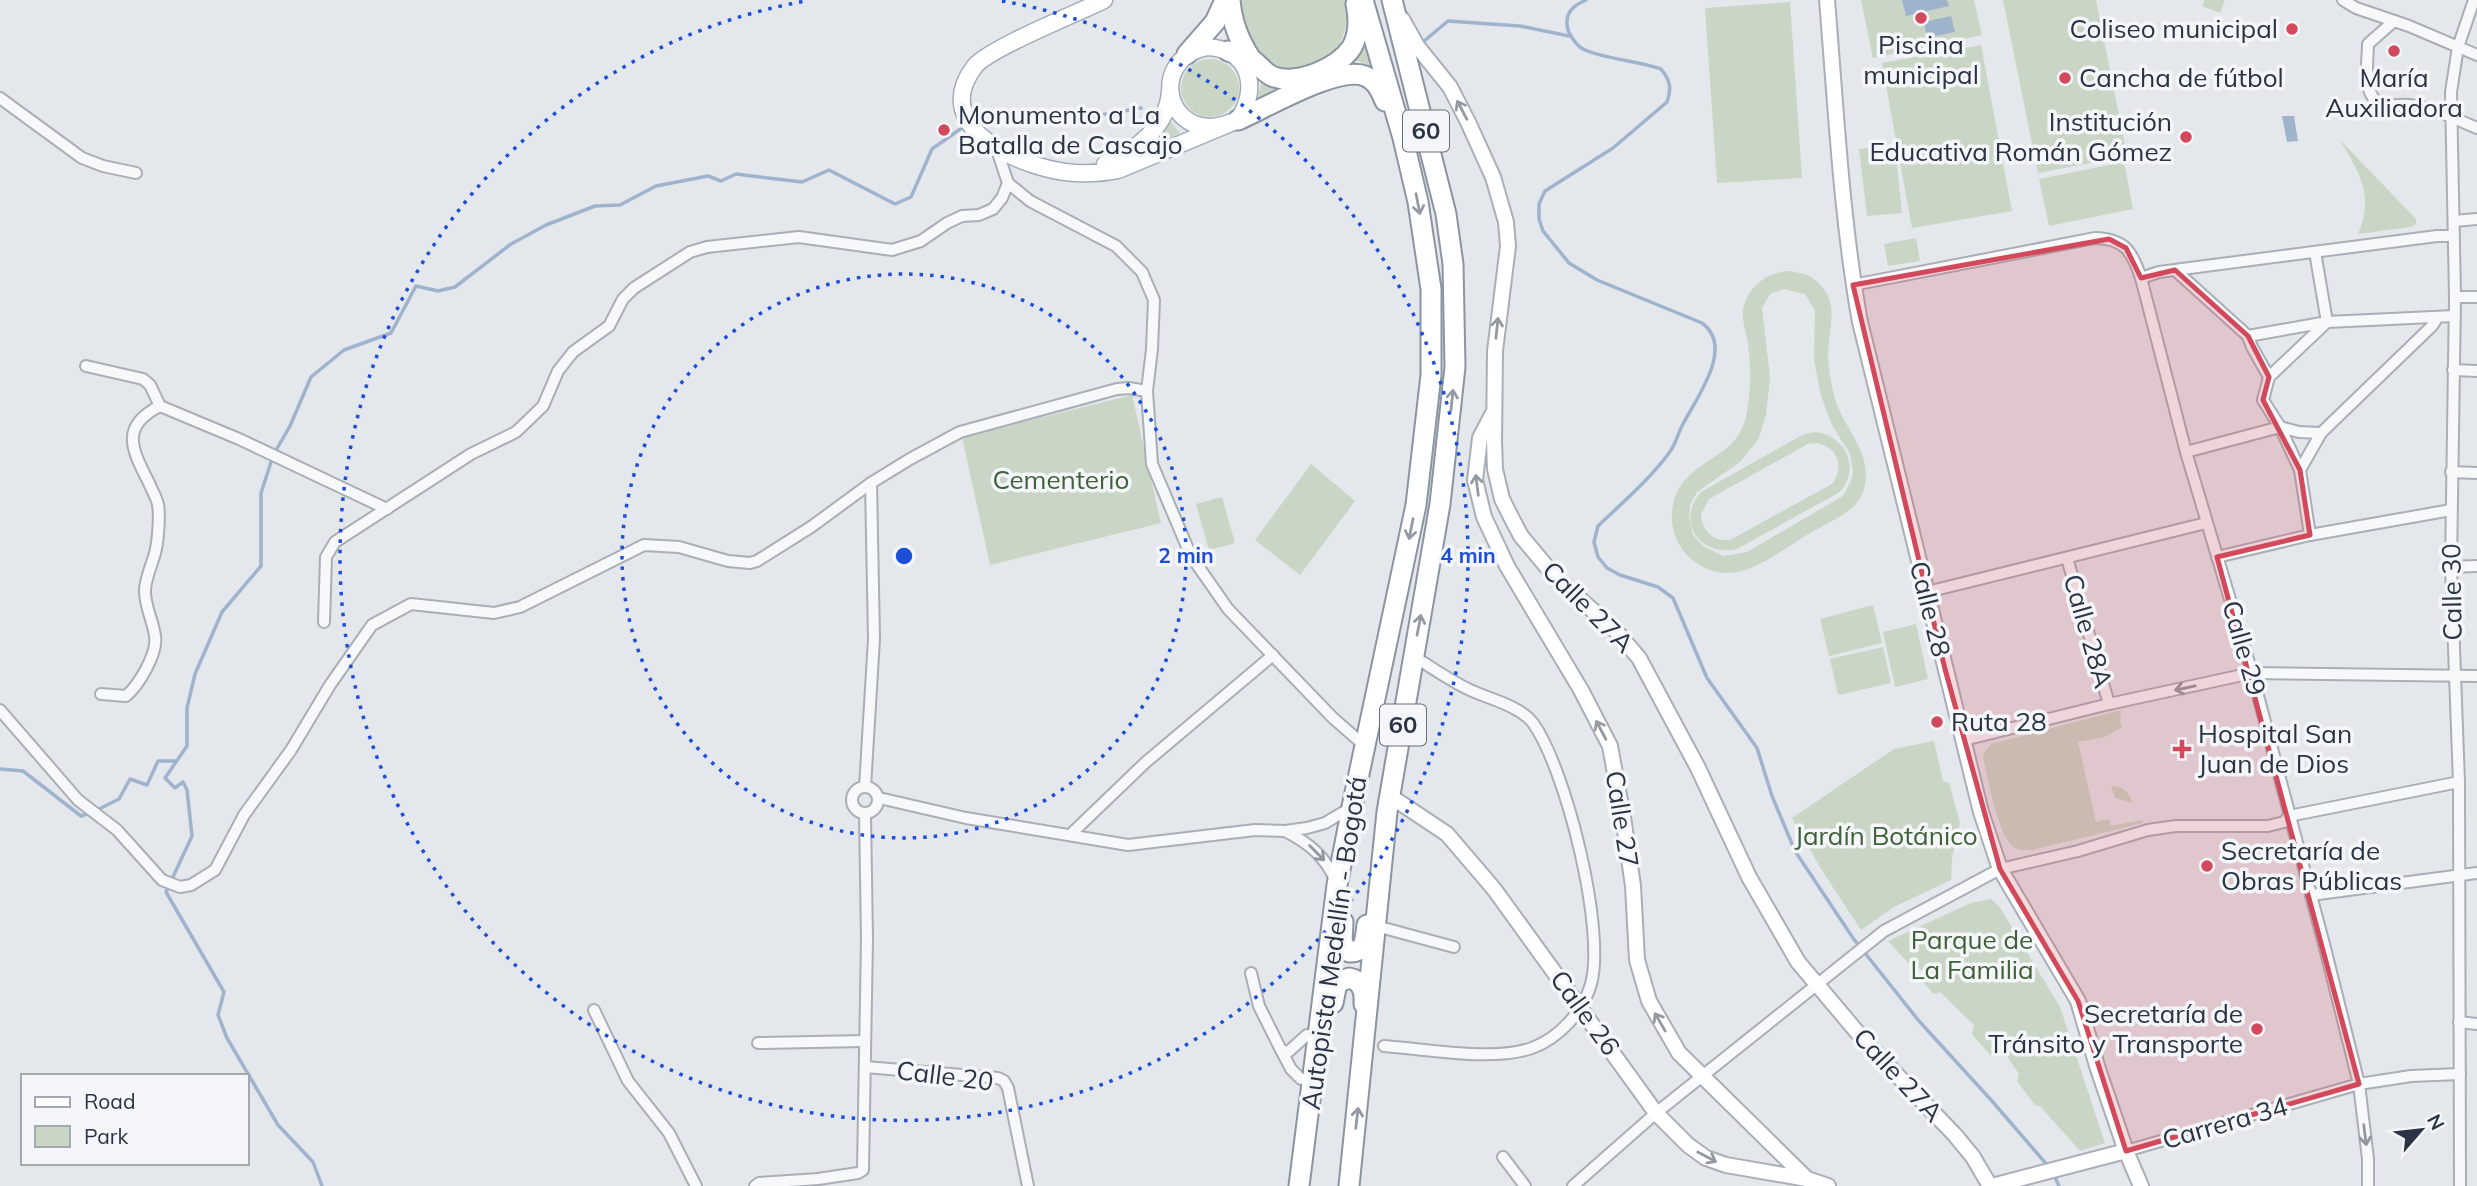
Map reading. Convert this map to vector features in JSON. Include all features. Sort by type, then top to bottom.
[{"type":"highway","points":[[1187,54],[1215,22],[1228,0]]},
{"type":"highway","points":[[1228,0],[1241,55],[1262,72],[1286,80],[1305,77],[1342,58],[1352,46],[1357,32],[1355,0]]},
{"type":"highway","name":"Autopista Medellín - Bogotá","points":[[1299,1186],[1337,885],[1416,505],[1431,374],[1432,316],[1426,248],[1403,138],[1363,0]]},
{"type":"highway","name":"Autopista Medellín - Bogotá","points":[[1349,1186],[1388,804],[1440,504],[1455,367],[1453,264],[1446,214],[1392,0]]},
{"type":"highway","points":[[1238,120],[1323,81],[1350,74],[1368,77],[1377,85],[1394,128],[1403,138]]},
{"type":"highway","points":[[1353,802],[1355,811],[1341,938],[1349,952],[1357,952],[1365,941],[1377,826],[1388,804]]},
{"type":"highway","points":[[1303,1157],[1318,1118],[1334,988],[1342,980],[1349,978],[1360,983],[1364,996],[1357,1063],[1361,1088]]},
{"type":"main road","points":[[1072,173],[1120,158],[1152,132],[1163,118],[1169,103],[1172,72],[1187,54],[1207,47],[1241,55],[1250,81],[1249,94],[1238,120],[1118,170],[1098,174],[1072,173],[1041,166],[996,147],[968,124],[962,98],[967,77],[978,63],[1104,0]]},
{"type":"main road","name":"Calle 27A","points":[[1392,0],[1417,46],[1450,87],[1483,150],[1501,197],[1508,246],[1495,351],[1494,410],[1495,469],[1502,499],[1521,536],[1557,579],[1615,630],[1639,658],[1698,768],[1749,877],[1787,945],[1817,986],[1868,1045],[1955,1135],[1991,1186]]},
{"type":"main road","name":"Calle 28","points":[[1827,0],[1853,285],[1862,332],[1983,817],[2000,869],[2078,1001],[2098,1069],[2141,1186]]},
{"type":"main road","points":[[1170,84],[1171,98],[1177,110],[1187,120],[1212,127],[1238,120]]},
{"type":"main road","name":"Calle 27","points":[[1494,410],[1480,438],[1475,480],[1484,517],[1507,566],[1581,690],[1610,746],[1633,886],[1637,960],[1649,1001],[1679,1053],[1807,1179],[1828,1186]]},
{"type":"main road","name":"Calle 26","points":[[1388,804],[1447,834],[1494,889],[1656,1112],[1688,1145],[1706,1158],[1726,1166],[1807,1179]]},
{"type":"main road","name":"Carrera 34","points":[[1991,1186],[2126,1151]]},
{"type":"street","points":[[2343,0],[2356,8],[2477,55]]},
{"type":"street","name":"Calle 30","points":[[2460,1186],[2459,782],[2451,567],[2455,297],[2451,92],[2458,47],[2474,0]]},
{"type":"street","points":[[2394,21],[2368,44],[2368,84],[2372,96],[2379,103],[2396,107],[2408,105],[2451,116],[2477,128]]},
{"type":"street","points":[[0,97],[82,158],[136,173]]},
{"type":"street","points":[[996,147],[1008,183],[1030,201],[1116,246],[1142,272],[1154,300],[1147,391],[1152,464],[1191,556],[1220,600],[1333,718],[1365,746]]},
{"type":"street","points":[[324,622],[326,557],[335,542],[471,454],[516,432],[543,406],[558,371],[573,352],[609,326],[623,299],[690,252],[707,247],[799,237],[892,250],[920,241],[947,222],[993,209],[1002,198],[1008,183]]},
{"type":"street","points":[[2454,220],[2477,219]]},
{"type":"street","points":[[2141,278],[2175,270],[2453,236]]},
{"type":"street","name":"Calle 29","points":[[1853,285],[2095,238],[2119,242],[2132,255],[2141,278],[2206,523],[2252,673],[2359,1084],[2368,1159],[2368,1186]]},
{"type":"street","points":[[2315,252],[2327,322]]},
{"type":"street","points":[[2175,270],[2248,335],[2270,377]]},
{"type":"street","points":[[2455,297],[2477,297]]},
{"type":"street","points":[[2248,335],[2327,322],[2454,316]]},
{"type":"street","points":[[2300,470],[2321,433],[2432,326],[2437,318]]},
{"type":"street","points":[[2310,535],[2300,470],[2280,427],[2263,401],[2270,377],[2327,322]]},
{"type":"street","points":[[86,366],[143,379],[150,385],[160,406],[239,439],[387,509]]},
{"type":"street","points":[[2453,370],[2477,371]]},
{"type":"street","points":[[0,710],[78,800],[117,830],[162,880],[180,887],[191,885],[215,870],[244,815],[291,750],[330,685],[372,625],[411,604],[494,613],[520,607],[644,545],[679,547],[728,561],[750,563],[779,549],[910,458],[960,432],[1117,389],[1147,391]]},
{"type":"street","points":[[101,694],[126,696],[134,690],[147,669],[156,638],[147,609],[145,588],[156,550],[159,504],[137,459],[131,440],[136,423],[146,413],[160,406]]},
{"type":"street","points":[[2186,452],[2280,427],[2299,432],[2321,433]]},
{"type":"street","points":[[2451,472],[2477,473]]},
{"type":"street","points":[[865,787],[874,639],[871,483]]},
{"type":"street","points":[[2217,557],[2310,535],[2451,510]]},
{"type":"street","points":[[1927,592],[2206,523]]},
{"type":"street","name":"Calle 28A","points":[[2067,558],[2109,704]]},
{"type":"street","points":[[2451,567],[2477,566]]},
{"type":"street","points":[[1070,835],[1146,762],[1273,655]]},
{"type":"street","points":[[1384,1046],[1510,1055],[1547,1041],[1571,1021],[1581,1007],[1591,985],[1595,961],[1593,921],[1583,864],[1570,814],[1550,757],[1532,722],[1519,712],[1466,689],[1413,656]]},
{"type":"street","points":[[1964,740],[2109,704],[2252,673],[2477,676]]},
{"type":"street","points":[[1573,1186],[1656,1112],[1884,931],[2000,869],[2148,831],[2176,826],[2268,826],[2284,822],[2289,816],[2459,782]]},
{"type":"street","points":[[879,798],[874,811],[865,814],[856,810],[852,797],[857,790],[865,787],[874,790],[879,798],[966,818],[1128,845],[1255,830],[1285,831],[1325,823],[1353,802]]},
{"type":"street","points":[[755,1186],[759,1183],[845,1175],[863,1170],[867,939],[865,814]]},
{"type":"street","points":[[1285,831],[1307,842],[1329,864],[1337,885]]},
{"type":"street","points":[[2311,895],[2477,873]]},
{"type":"street","points":[[1376,926],[1454,947]]},
{"type":"street","points":[[1251,973],[1259,1006],[1291,1069],[1301,1079]]},
{"type":"street","points":[[594,1010],[628,1081],[669,1133],[695,1186]]},
{"type":"street","points":[[2459,1022],[2477,1024]]},
{"type":"street","points":[[1281,1050],[1288,1052],[1307,1035]]},
{"type":"street","points":[[758,1043],[864,1041]]},
{"type":"street","name":"Calle 20","points":[[864,1067],[971,1075],[1004,1081],[1008,1088],[1028,1186]]},
{"type":"street","name":"Carrera 34","points":[[2126,1151],[2359,1084],[2411,1076],[2460,1074]]},
{"type":"street","points":[[1503,1157],[1525,1186]]},
{"type":"highlighted area","points":[[2109,239],[2126,248],[2141,278],[2175,270],[2248,336],[2269,377],[2263,400],[2300,470],[2310,535],[2217,557],[2359,1084],[2126,1151],[2078,1001],[2000,869],[1945,669],[1853,285]]},
{"type":"green space","points":[[1237,0],[1345,0],[1347,11],[1344,33],[1333,52],[1316,66],[1302,71],[1277,71],[1250,40]]},
{"type":"green space","name":"Piscina municipal","points":[[1861,0],[1974,0],[1982,35],[1873,58]]},
{"type":"green space","name":"Cancha de fútbol","points":[[2003,0],[2096,0],[2127,156],[2038,173]]},
{"type":"green space","points":[[2205,0],[2225,0],[2220,13],[2202,6]]},
{"type":"green space","points":[[1790,2],[1802,178],[1717,183],[1705,8]]},
{"type":"green space","points":[[1366,38],[1373,64],[1371,66],[1351,61]]},
{"type":"green space","points":[[1981,45],[2012,211],[1912,228],[1882,63]]},
{"type":"green space","points":[[1210,59],[1226,64],[1234,72],[1239,88],[1234,104],[1226,112],[1210,117],[1194,112],[1186,104],[1181,88],[1186,72],[1194,64]]},
{"type":"green space","points":[[1262,79],[1284,87],[1257,103]]},
{"type":"green space","points":[[1169,120],[1180,133],[1151,144]]},
{"type":"green space","points":[[2339,139],[2416,219],[2416,224],[2411,227],[2358,234],[2363,221],[2365,196],[2353,162]]},
{"type":"green space","points":[[1895,146],[1902,213],[1867,216],[1859,149]]},
{"type":"green space","points":[[2124,162],[2133,209],[2049,226],[2039,179]]},
{"type":"green space","points":[[1916,238],[1920,261],[1888,266],[1884,244]]},
{"type":"green space","points":[[1785,271],[1805,274],[1820,284],[1828,296],[1831,310],[1828,354],[1831,380],[1838,408],[1865,464],[1864,489],[1849,511],[1768,559],[1744,570],[1721,573],[1702,566],[1682,549],[1672,524],[1673,505],[1685,480],[1730,445],[1743,426],[1750,378],[1743,316],[1745,304],[1757,284]],"holes":[[[1784,289],[1805,294],[1815,311],[1814,360],[1821,396],[1832,425],[1850,454],[1853,471],[1851,481],[1843,496],[1747,552],[1723,556],[1703,546],[1693,535],[1689,517],[1690,505],[1697,492],[1740,462],[1759,438],[1766,415],[1770,377],[1762,308],[1770,294]]]},
{"type":"green space","name":"Cementerio","points":[[1132,395],[1161,523],[990,565],[962,437]]},
{"type":"green space","points":[[1816,432],[1826,435],[1842,446],[1847,454],[1849,473],[1840,492],[1737,549],[1712,548],[1702,543],[1695,535],[1690,514],[1701,492],[1804,434]],"holes":[[[1818,443],[1835,454],[1839,465],[1832,484],[1730,540],[1718,539],[1706,530],[1701,514],[1709,499],[1808,444]]]},
{"type":"green space","points":[[1311,464],[1355,501],[1300,575],[1255,540]]},
{"type":"green space","points":[[1222,497],[1235,543],[1209,550],[1196,504]]},
{"type":"green space","points":[[1873,605],[1882,643],[1829,656],[1820,619]]},
{"type":"green space","points":[[1916,624],[1928,679],[1895,687],[1883,632]]},
{"type":"green space","points":[[1883,647],[1891,683],[1838,695],[1830,659]]},
{"type":"green space","points":[[2121,710],[2122,727],[2105,737],[2078,742],[2096,822],[2109,819],[2111,826],[2142,820],[2143,823],[2032,850],[2015,848],[2009,842],[1999,821],[1984,753],[1991,744]]},
{"type":"green space","name":"Jardín Botánico","points":[[1934,741],[1943,781],[1949,783],[1960,823],[1952,858],[1951,880],[1894,907],[1861,930],[1792,818],[1894,749]]},
{"type":"green space","points":[[2111,786],[2125,790],[2132,803],[2115,798]]},
{"type":"green space","name":"Parque de La Familia","points":[[1991,899],[1999,906],[2060,1007],[2105,1143],[2080,1151],[2040,1106],[2035,1105],[2017,1081],[2019,1074],[2006,1055],[1999,1050],[1990,1055],[1972,1034],[1974,1025],[1940,992],[1934,994],[1923,982],[1924,973],[1913,962],[1909,964],[1888,941],[1971,903]]},
{"type":"water","points":[[1902,0],[1947,0],[1949,6],[1906,16]]},
{"type":"water","points":[[1951,16],[1955,32],[1927,38],[1924,22]]},
{"type":"water","points":[[2282,116],[2294,116],[2298,141],[2287,142]]},
{"type":"waterway","points":[[1586,0],[1575,6],[1567,19],[1567,28],[1576,43],[1593,53],[1661,69],[1670,88],[1667,102],[1613,148],[1545,191],[1539,204],[1539,219],[1543,231],[1569,263],[1597,280],[1702,323],[1711,333],[1715,345],[1714,358],[1704,387],[1671,450],[1645,481],[1598,526],[1594,542],[1598,557],[1607,568],[1658,587],[1673,598],[1707,678],[1757,748],[1772,796],[1795,851],[1853,938],[1919,1021],[2048,1166]]},
{"type":"waterway","points":[[1423,42],[1448,21],[1520,26],[1569,36]]},
{"type":"waterway","points":[[976,120],[1043,125],[1141,108]]},
{"type":"waterway","points":[[275,452],[290,426],[311,377],[344,350],[391,333],[416,286],[438,291],[455,287],[511,244],[546,225],[595,206],[620,205],[656,186],[708,176],[721,181],[736,174],[802,182],[829,170],[895,204],[911,197],[932,149],[966,125]]},
{"type":"waterway","points":[[272,459],[261,493],[261,566],[222,612],[195,674],[187,708],[187,746],[165,778],[175,788],[183,782],[187,790],[192,836],[166,892],[224,992],[218,1015],[227,1038],[278,1125],[313,1162],[322,1186]]},
{"type":"waterway","points":[[97,810],[119,799],[130,779],[147,785],[158,761],[175,761]]},
{"type":"waterway","points":[[0,769],[23,771],[81,816],[90,813]]},
{"type":"waterway","points":[[2054,1175],[2059,1186]]},
{"type":"place","name":"Piscina municipal","points":[[1921,18]]},
{"type":"place","name":"Coliseo municipal","points":[[2292,29]]},
{"type":"place","name":"María Auxiliadora","points":[[2394,51]]},
{"type":"place","name":"Cancha de fútbol","points":[[2065,78]]},
{"type":"place","name":"Monumento a La Batalla de Cascajo","points":[[944,130]]},
{"type":"place","name":"Institución Educativa Román Gómez","points":[[2186,137]]},
{"type":"place","name":"Ruta 28","points":[[1937,722]]},
{"type":"place","name":"Hospital San Juan de Dios","points":[[2182,749]]},
{"type":"place","name":"Secretaría de Obras Públicas","points":[[2207,866]]},
{"type":"place","name":"Secretaría de Tránsito y Transporte","points":[[2257,1029]]}]
